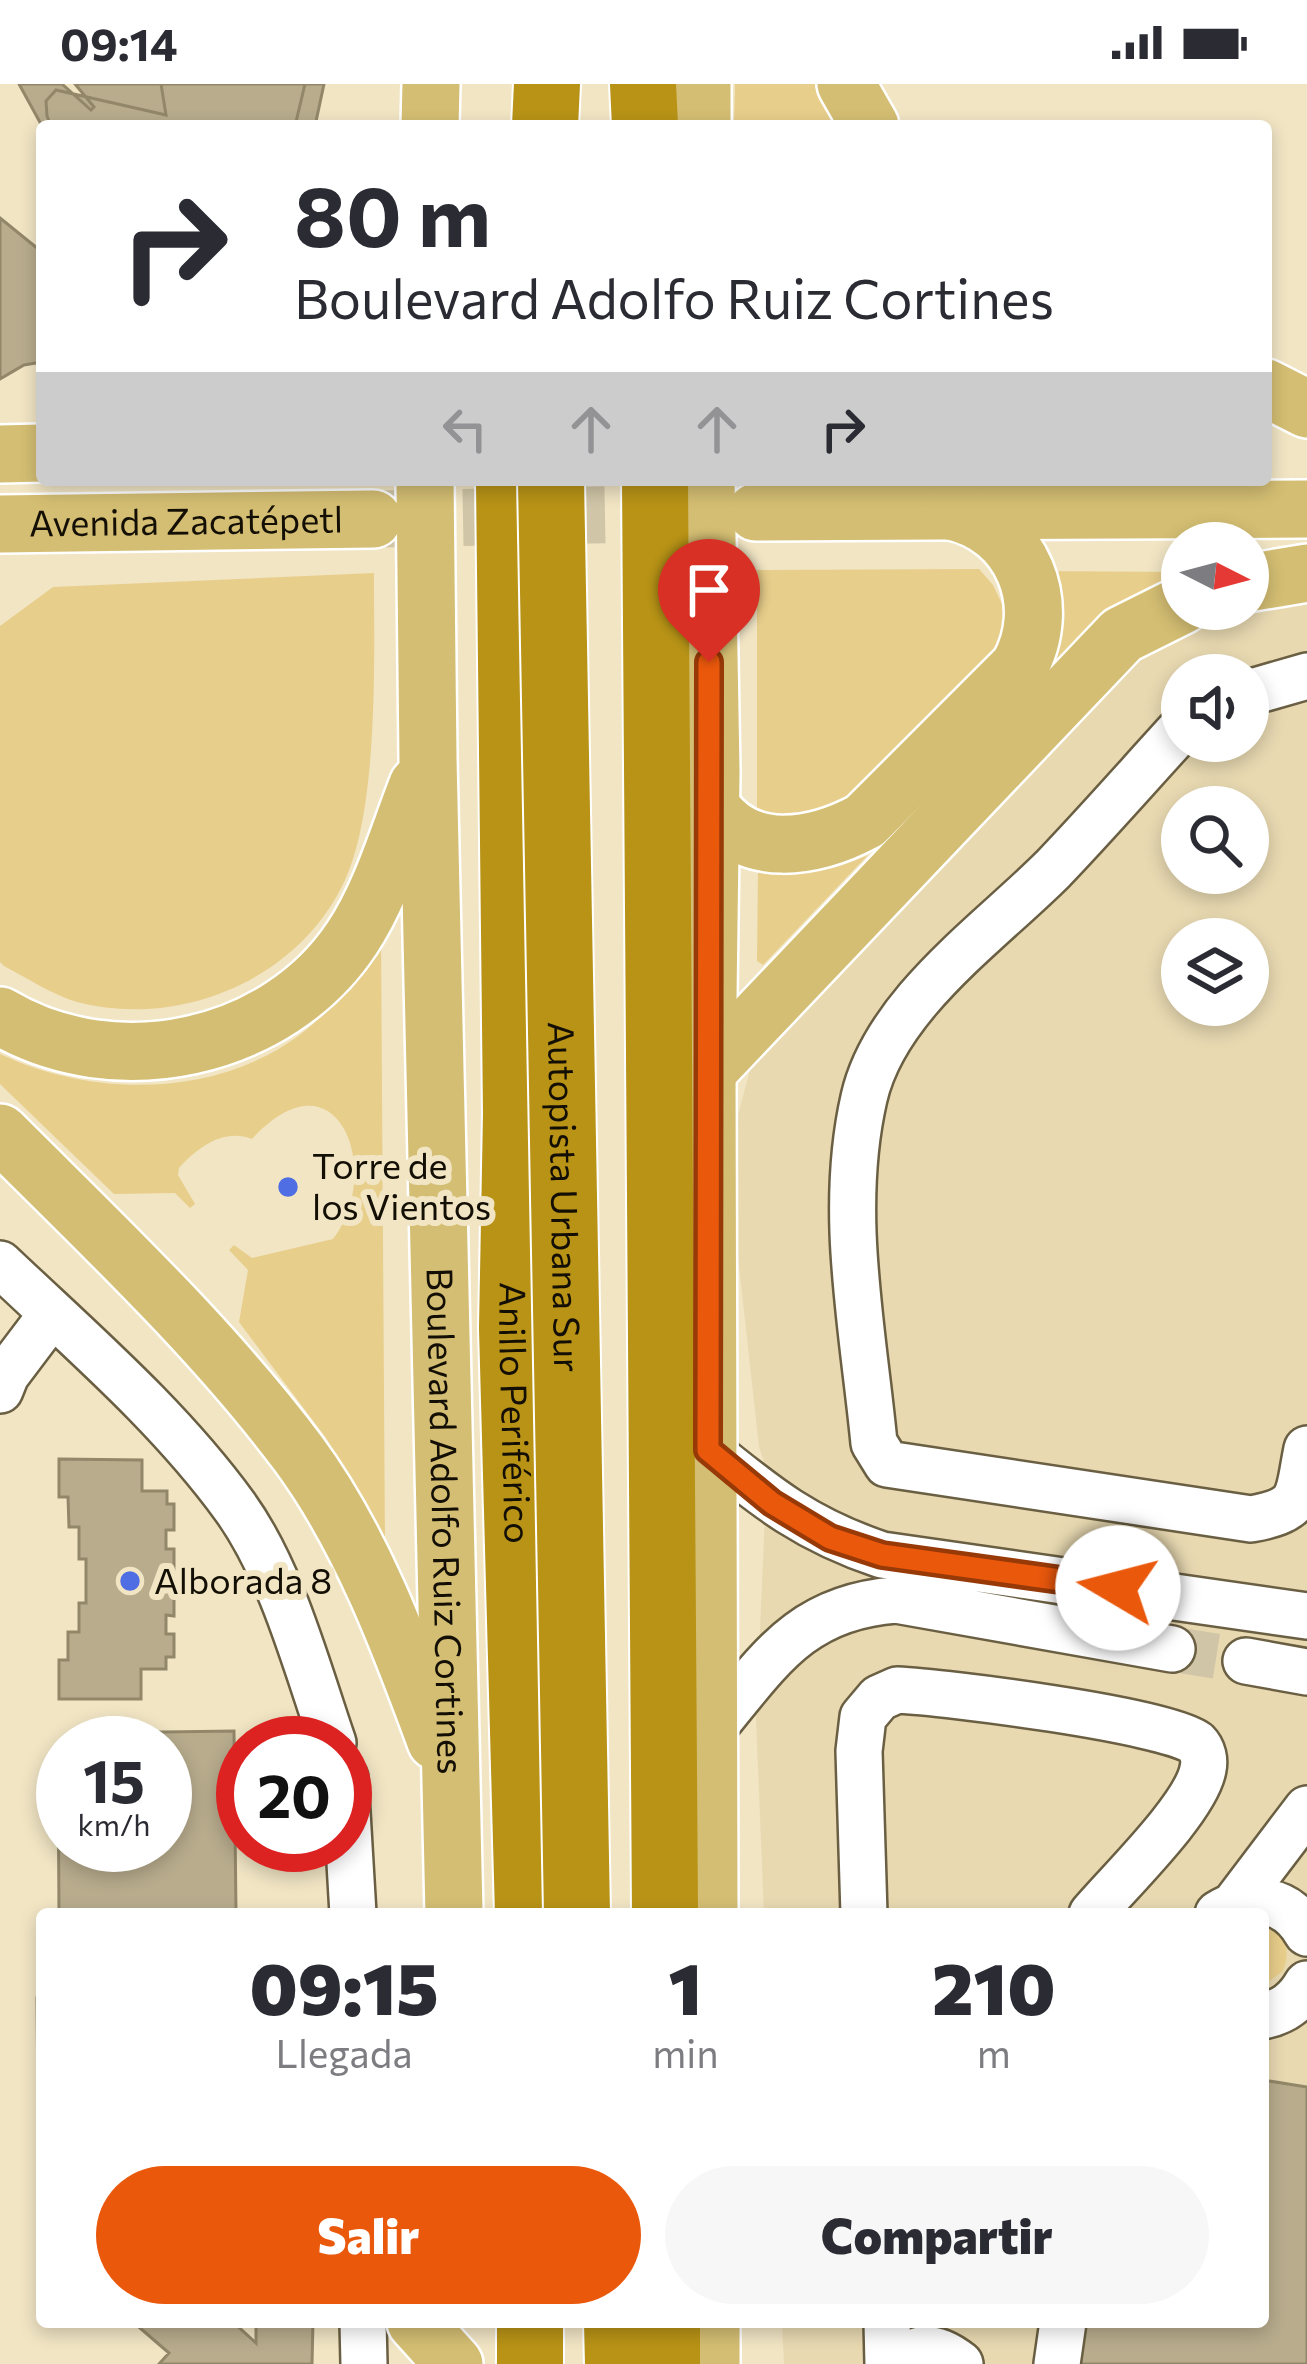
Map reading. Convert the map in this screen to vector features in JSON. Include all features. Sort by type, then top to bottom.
[{"type":"highway","points":[[514,120],[516,84]]},
{"type":"highway","points":[[545,120],[547,84]]},
{"type":"highway","points":[[588,120],[589,84]]},
{"type":"highway","points":[[643,84],[645,120]]},
{"type":"highway","name":"Anillo Periférico","points":[[509,486],[517,1114],[512,1328],[528,1908]]},
{"type":"highway","name":"Autopista Urbana Sur","points":[[551,486],[577,1908]]},
{"type":"highway","name":"Autopista Urbana Sur","points":[[590,486],[596,1192],[610,1908]]},
{"type":"highway","points":[[655,486],[665,1908]]},
{"type":"highway","points":[[664,1573],[685,1908]]},
{"type":"highway","points":[[530,2328],[530,2364]]},
{"type":"highway","points":[[586,2328],[586,2364]]},
{"type":"highway","points":[[617,2328],[618,2364]]},
{"type":"main road","points":[[430,120],[431,84]]},
{"type":"main road","points":[[701,120],[702,84]]},
{"type":"main road","points":[[847,84],[867,120]]},
{"type":"main road","points":[[1272,391],[1307,409]]},
{"type":"main road","points":[[1272,436],[1307,436]]},
{"type":"main road","name":"Avenida Zacatépetl","points":[[0,454],[36,453]]},
{"type":"main road","name":"Boulevard Adolfo Ruiz Cortines","points":[[425,486],[454,1908]]},
{"type":"main road","points":[[706,486],[710,1908]]},
{"type":"main road","points":[[756,512],[1307,508]]},
{"type":"main road","points":[[710,805],[729,828],[758,842],[796,844],[842,833],[865,821],[1018,668],[1030,647],[1035,624],[1024,567],[1012,545],[994,529],[974,516],[951,511]]},
{"type":"main road","name":"Avenida Zacatépetl","points":[[0,524],[374,519]]},
{"type":"main road","points":[[0,568],[91,523]]},
{"type":"main road","points":[[1269,579],[1307,573]]},
{"type":"main road","points":[[707,1071],[1122,635],[1161,616]]},
{"type":"main road","points":[[0,1016],[44,1036],[117,1051],[200,1043],[268,1019],[314,984],[353,936],[370,906],[428,759]]},
{"type":"main road","points":[[0,1132],[172,1305],[299,1455],[361,1562],[406,1659],[452,1782]]},
{"type":"main road","points":[[421,2328],[454,2364]]},
{"type":"main road","points":[[463,2328],[464,2364]]},
{"type":"street","points":[[1269,687],[1307,676]]},
{"type":"street","points":[[1161,751],[1053,869],[904,1016],[874,1067],[864,1099],[852,1189],[856,1279],[874,1443],[887,1464],[1251,1519],[1284,1513],[1295,1502],[1307,1449]]},
{"type":"street","points":[[0,1264],[142,1400],[236,1509],[285,1602],[324,1716]]},
{"type":"street","points":[[0,1390],[5,1375],[52,1314]]},
{"type":"street","points":[[708,1450],[777,1506],[830,1538],[882,1555],[1307,1616]]},
{"type":"street","points":[[709,1733],[775,1654],[812,1623],[868,1602],[896,1600],[1172,1648]]},
{"type":"street","points":[[1246,1661],[1307,1672]]},
{"type":"street","points":[[863,1908],[859,1751],[863,1717],[879,1698],[897,1690],[1132,1724],[1174,1732],[1196,1743],[1204,1766],[1194,1795],[1096,1908]]},
{"type":"street","points":[[1228,1908],[1307,1809]]},
{"type":"street","points":[[351,1872],[353,1908]]},
{"type":"street","points":[[1230,1908],[1254,1900],[1273,1903],[1290,1911],[1307,1933]]},
{"type":"street","points":[[1269,2014],[1285,2009],[1307,1984]]},
{"type":"street","points":[[363,2328],[364,2364]]},
{"type":"street","points":[[888,2328],[892,2364],[915,2350],[930,2348],[963,2364],[972,2328]]},
{"type":"street","points":[[1057,2364],[1062,2328]]},
{"type":"shaded area","points":[[735,84],[815,84],[836,120],[734,120]]},
{"type":"shaded area","points":[[979,569],[1005,610],[1004,641],[984,668],[846,802],[801,823],[757,811],[757,570]]},
{"type":"shaded area","points":[[1033,571],[1161,572],[1161,586],[1109,612],[1050,667]]},
{"type":"shaded area","points":[[374,573],[374,687],[364,812],[345,880],[325,915],[299,945],[233,988],[156,1008],[116,1009],[77,1002],[4,966],[0,962],[0,626],[53,587]]},
{"type":"shaded area","points":[[1307,585],[1307,2364],[784,2364],[782,2328],[1269,2328],[1269,1908],[764,1908],[756,1719],[767,1470],[759,1447],[727,1157],[752,1062],[1141,646],[1169,630],[1269,630],[1269,600]]},
{"type":"shaded area","points":[[868,855],[763,965],[757,961],[758,868],[814,872]]},
{"type":"shaded area","points":[[381,937],[385,1546],[326,1438],[239,1322],[248,1270],[229,1250],[234,1245],[252,1258],[333,1239],[348,1212],[354,1183],[353,1154],[344,1129],[329,1112],[309,1106],[283,1114],[252,1139],[231,1136],[212,1142],[179,1168],[178,1175],[195,1204],[190,1208],[175,1193],[114,1194],[0,1084],[0,1054],[78,1079],[120,1084],[203,1078],[242,1066],[313,1024],[351,983]]},
{"type":"shaded area","points":[[1269,1927],[1286,1948],[1283,1971],[1269,1982]]},
{"type":"building","points":[[19,84],[62,84],[91,110],[94,107],[75,84],[324,84],[316,120],[39,120]]},
{"type":"building","points":[[161,84],[305,84],[296,120],[49,120],[47,116],[46,101],[56,90],[166,115]]},
{"type":"building","points":[[0,218],[36,247],[36,363],[0,379]]},
{"type":"building","name":"Alborada 8","points":[[59,1459],[142,1460],[142,1491],[167,1491],[167,1504],[174,1504],[174,1530],[166,1530],[166,1549],[174,1549],[174,1616],[166,1615],[166,1634],[174,1634],[174,1657],[166,1657],[166,1669],[141,1669],[141,1699],[59,1699],[59,1660],[68,1660],[68,1632],[79,1632],[79,1603],[86,1603],[86,1559],[79,1559],[79,1527],[69,1527],[68,1497],[59,1497]]},
{"type":"building","points":[[216,1731],[216,1872],[236,1872],[236,1908],[59,1908],[59,1872],[192,1872],[192,1732]]},
{"type":"building","points":[[1269,2081],[1307,2087],[1307,2364],[1078,2364],[1083,2328],[1269,2328]]},
{"type":"building","points":[[140,2328],[240,2328],[256,2343],[256,2328],[313,2328],[312,2364],[159,2364],[169,2353]]},
{"type":"tunnel","points":[[378,519],[699,513]]},
{"type":"tunnel","points":[[1172,1649],[1246,1661]]},
{"type":"place","name":"Torre de los Vientos","points":[[288,1187]]},
{"type":"place","name":"Alborada 8","points":[[130,1581]]},
{"type":"route","points":[[709,662],[708,1450],[772,1503],[830,1538],[882,1555],[1118,1588]]}]
